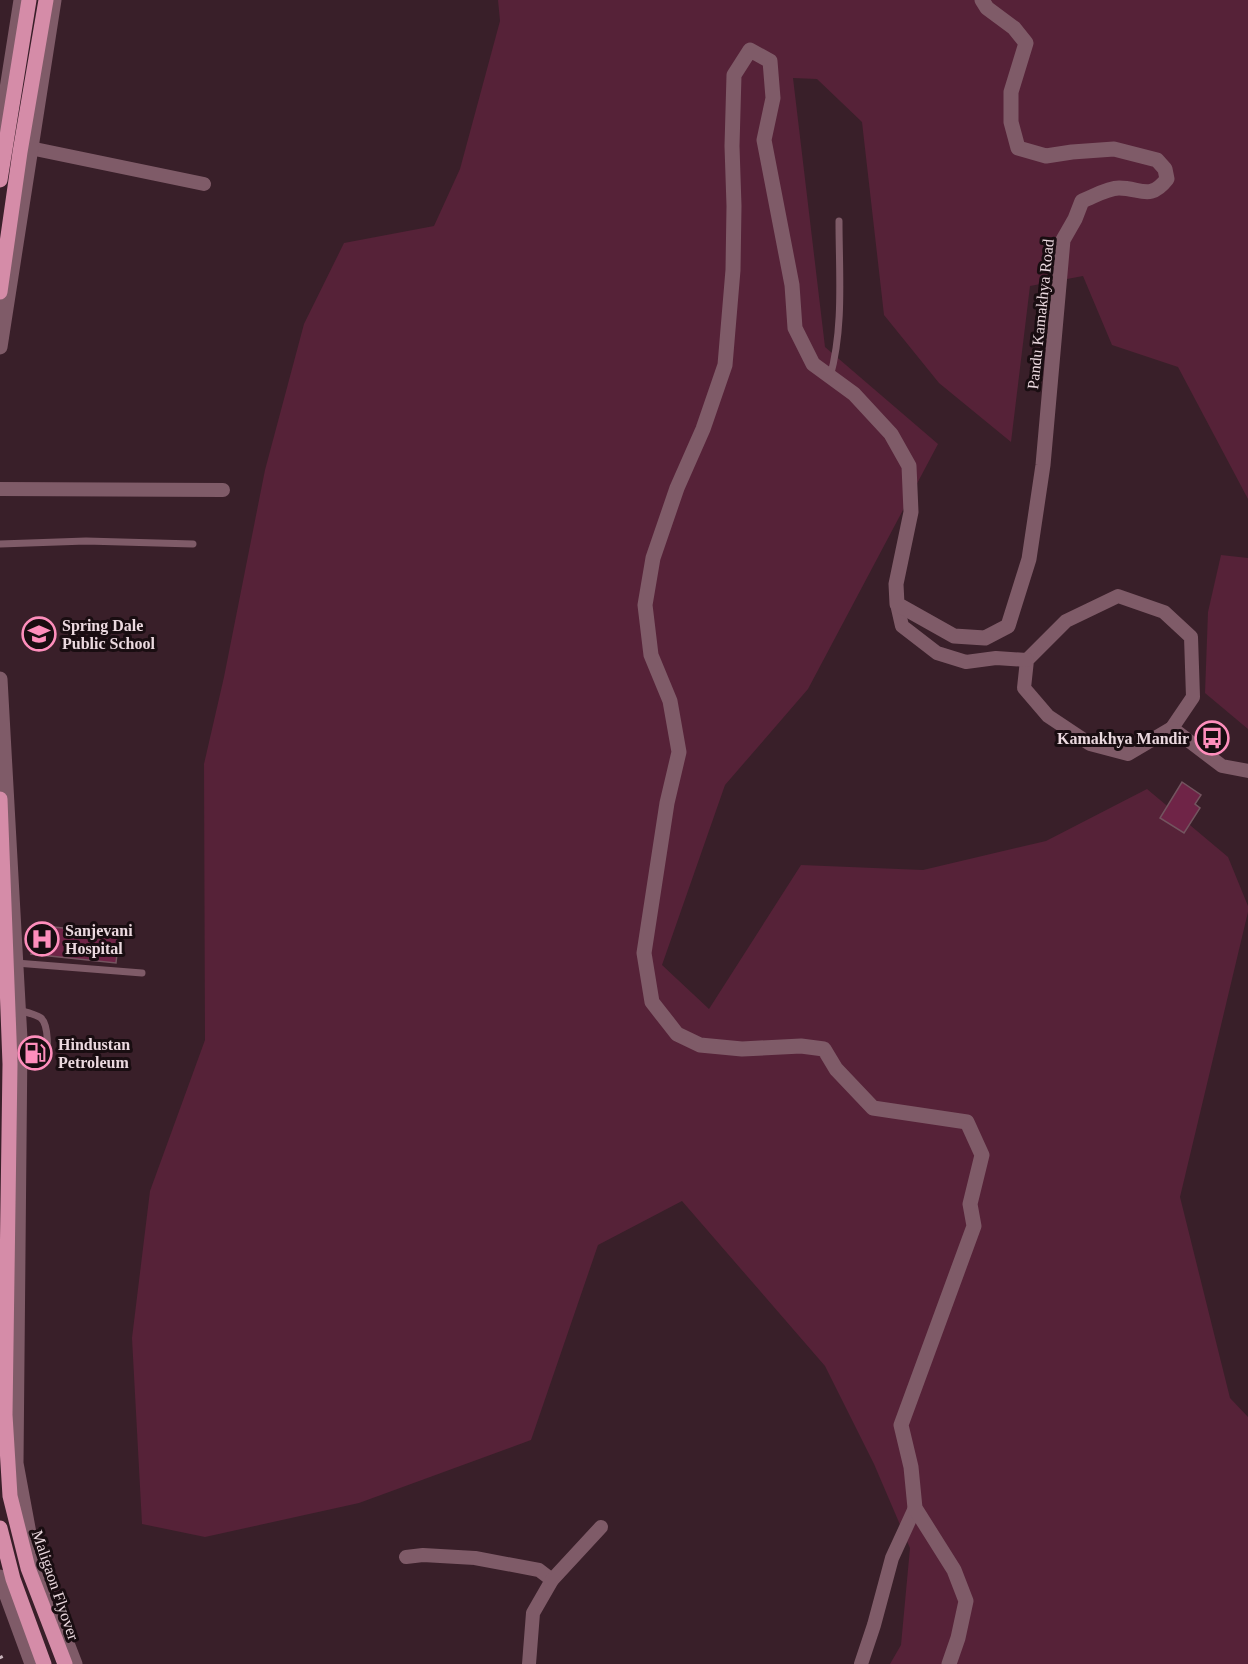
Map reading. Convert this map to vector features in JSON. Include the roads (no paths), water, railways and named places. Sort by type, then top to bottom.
[{"type":"main road","points":[[0,180],[29,0]]},
{"type":"main road","points":[[0,292],[20,152],[46,0]]},
{"type":"main road","name":"Maligaon Flyover","points":[[0,799],[10,1064],[5,1415],[10,1496],[28,1568],[65,1664]]},
{"type":"main road","points":[[0,1528],[13,1579],[44,1664]]},
{"type":"street","points":[[0,133],[21,0]]},
{"type":"street","points":[[0,347],[1,324],[54,0]]},
{"type":"street","name":"Pandu Kamakhya Road","points":[[897,603],[954,636],[985,638],[1008,626],[1029,559],[1043,465],[1063,240],[1082,201],[1117,188],[1151,193],[1160,188],[1167,179],[1165,169],[1157,160],[1114,148],[1046,156],[1018,148],[1011,122],[1011,92],[1026,43],[1014,28],[987,8],[982,0]]},
{"type":"street","points":[[949,1664],[958,1638],[966,1600],[954,1570],[915,1508],[911,1467],[901,1425],[974,1226],[970,1204],[982,1155],[967,1122],[873,1108],[836,1069],[824,1049],[801,1046],[742,1048],[700,1045],[677,1034],[652,1002],[644,953],[666,803],[679,752],[670,701],[651,655],[645,605],[652,558],[677,488],[703,429],[725,365],[734,270],[732,146],[734,75],[750,50],[770,61],[773,98],[764,140],[792,285],[795,328],[813,364],[854,394],[891,435],[909,466],[911,512],[896,584],[902,626],[937,653],[966,662],[996,658],[1027,660]]},
{"type":"street","points":[[30,148],[204,184]]},
{"type":"street","points":[[0,489],[224,490]]},
{"type":"street","points":[[1118,596],[1164,612],[1191,637],[1193,697],[1172,728],[1128,754],[1090,744],[1047,717],[1024,688],[1027,660],[1066,621],[1118,596]]},
{"type":"street","points":[[0,679],[18,1010],[16,1463],[33,1555],[75,1664]]},
{"type":"street","points":[[1172,728],[1222,766],[1248,771]]},
{"type":"street","points":[[861,1664],[892,1558],[915,1508]]},
{"type":"street","points":[[529,1664],[533,1613],[552,1580],[601,1527]]},
{"type":"street","points":[[406,1557],[423,1555],[475,1558],[539,1570],[552,1580]]},
{"type":"street","points":[[0,1577],[32,1664]]},
{"type":"lane","points":[[830,377],[835,361],[839,314],[839,222]]},
{"type":"lane","points":[[0,544],[86,541],[193,544]]},
{"type":"lane","points":[[16,963],[142,973]]},
{"type":"lane","points":[[18,1010],[40,1017],[47,1028],[45,1057],[42,1061],[19,1063]]},
{"type":"railway","points":[[0,1656],[4,1664]]},
{"type":"place","name":"Spring Dale Public School","points":[[39,634]]},
{"type":"place","name":"Kamakhya Mandir","points":[[1212,738]]},
{"type":"place","name":"Sanjevani Hospital","points":[[42,939]]},
{"type":"place","name":"Hindustan Petroleum","points":[[35,1053]]}]
